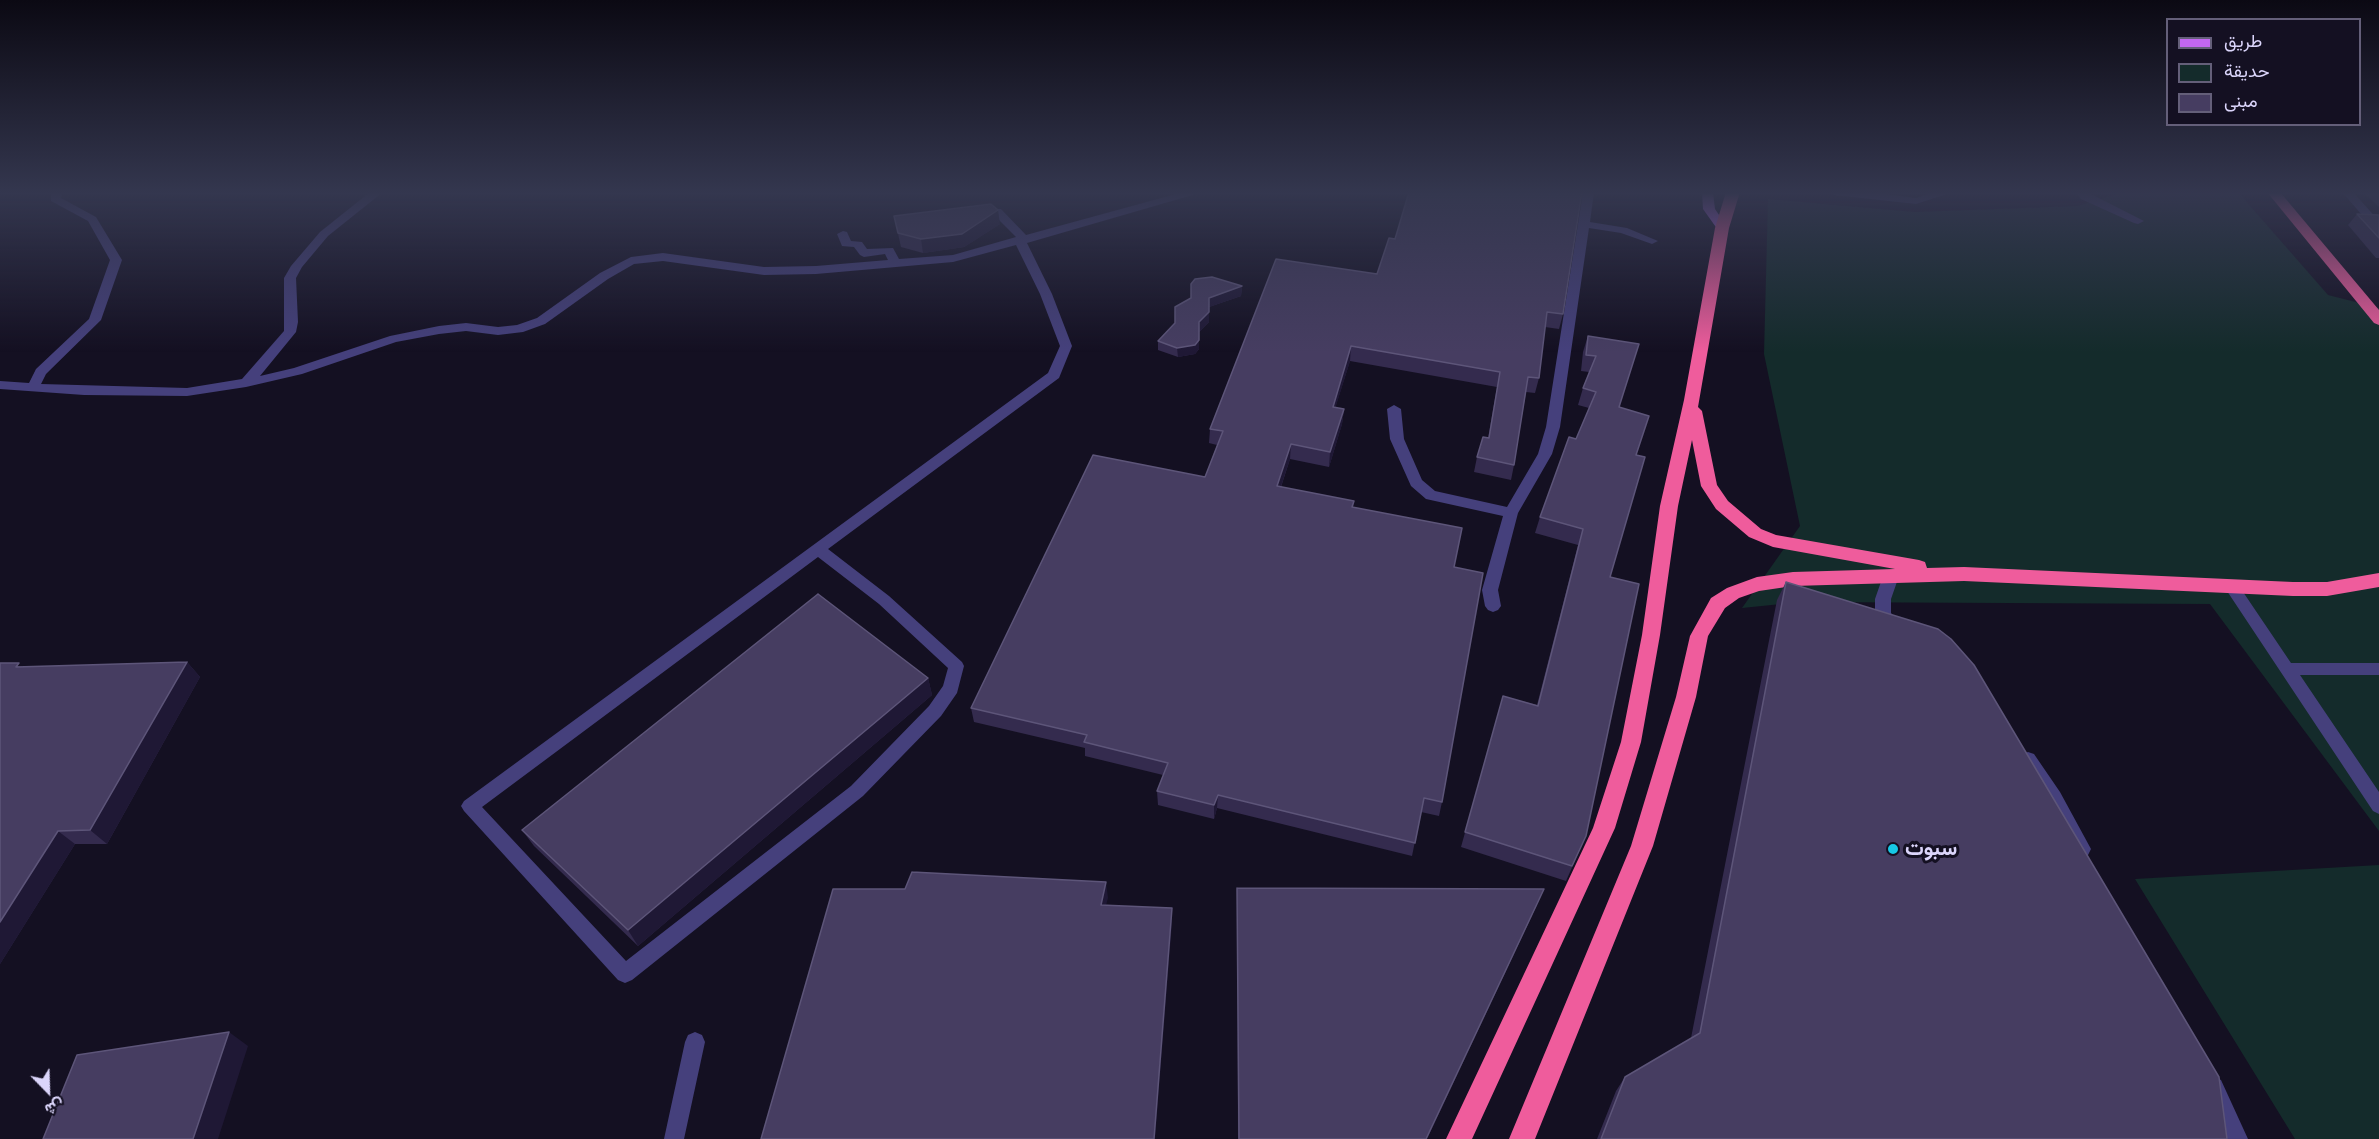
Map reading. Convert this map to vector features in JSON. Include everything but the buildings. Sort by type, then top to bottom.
[{"type":"highway","points":[[1460,1139],[1604,828],[1620,780],[1631,742],[1651,634],[1669,506],[1692,400],[1719,245]]},
{"type":"highway","points":[[2317,245],[2379,320]]},
{"type":"highway","points":[[1692,400],[1709,486],[1722,505],[1755,533],[1773,541],[1807,548],[1964,574]]},
{"type":"highway","points":[[1522,1139],[1642,846],[1686,697],[1699,636],[1718,603],[1733,593],[1757,584],[1793,579],[1964,574],[2232,587],[2327,589],[2379,580]]},
{"type":"street","points":[[32,389],[40,372],[95,320],[116,260],[107,245]]},
{"type":"street","points":[[246,383],[290,332],[292,322],[290,278],[315,245]]},
{"type":"street","points":[[859,245],[864,253],[889,250],[895,263]]},
{"type":"street","points":[[0,385],[32,389],[187,392],[246,383],[297,371],[394,339],[439,330],[466,327],[498,331],[519,329],[540,321],[616,268],[639,260],[663,257],[764,271],[816,270],[953,258],[1002,245]]},
{"type":"street","points":[[818,549],[884,600],[956,666],[951,688],[935,711],[857,791],[626,974],[470,806],[818,549],[1054,375],[1066,346],[1024,245]]},
{"type":"street","points":[[1493,606],[1490,590],[1511,513],[1545,454],[1553,427],[1580,245]]},
{"type":"street","points":[[1394,409],[1397,439],[1416,483],[1431,495],[1511,513]]},
{"type":"street","points":[[1891,576],[1883,599],[1883,615],[1890,626],[1912,634]]},
{"type":"street","points":[[2232,587],[2379,806]]},
{"type":"street","points":[[2286,669],[2379,669]]},
{"type":"street","points":[[2021,748],[2054,797],[2091,866]]},
{"type":"street","points":[[674,1139],[694,1042]]},
{"type":"street","points":[[2208,1074],[2238,1139]]},
{"type":"green space","points":[[1767,245],[2284,245],[2328,295],[2379,308],[2379,831],[2210,604],[1801,602],[1742,608],[1800,526],[1764,354]]},
{"type":"green space","points":[[2379,865],[2379,1139],[2295,1139],[2135,879]]},
{"type":"place","name":"سبوت","points":[[1893,849]]}]
